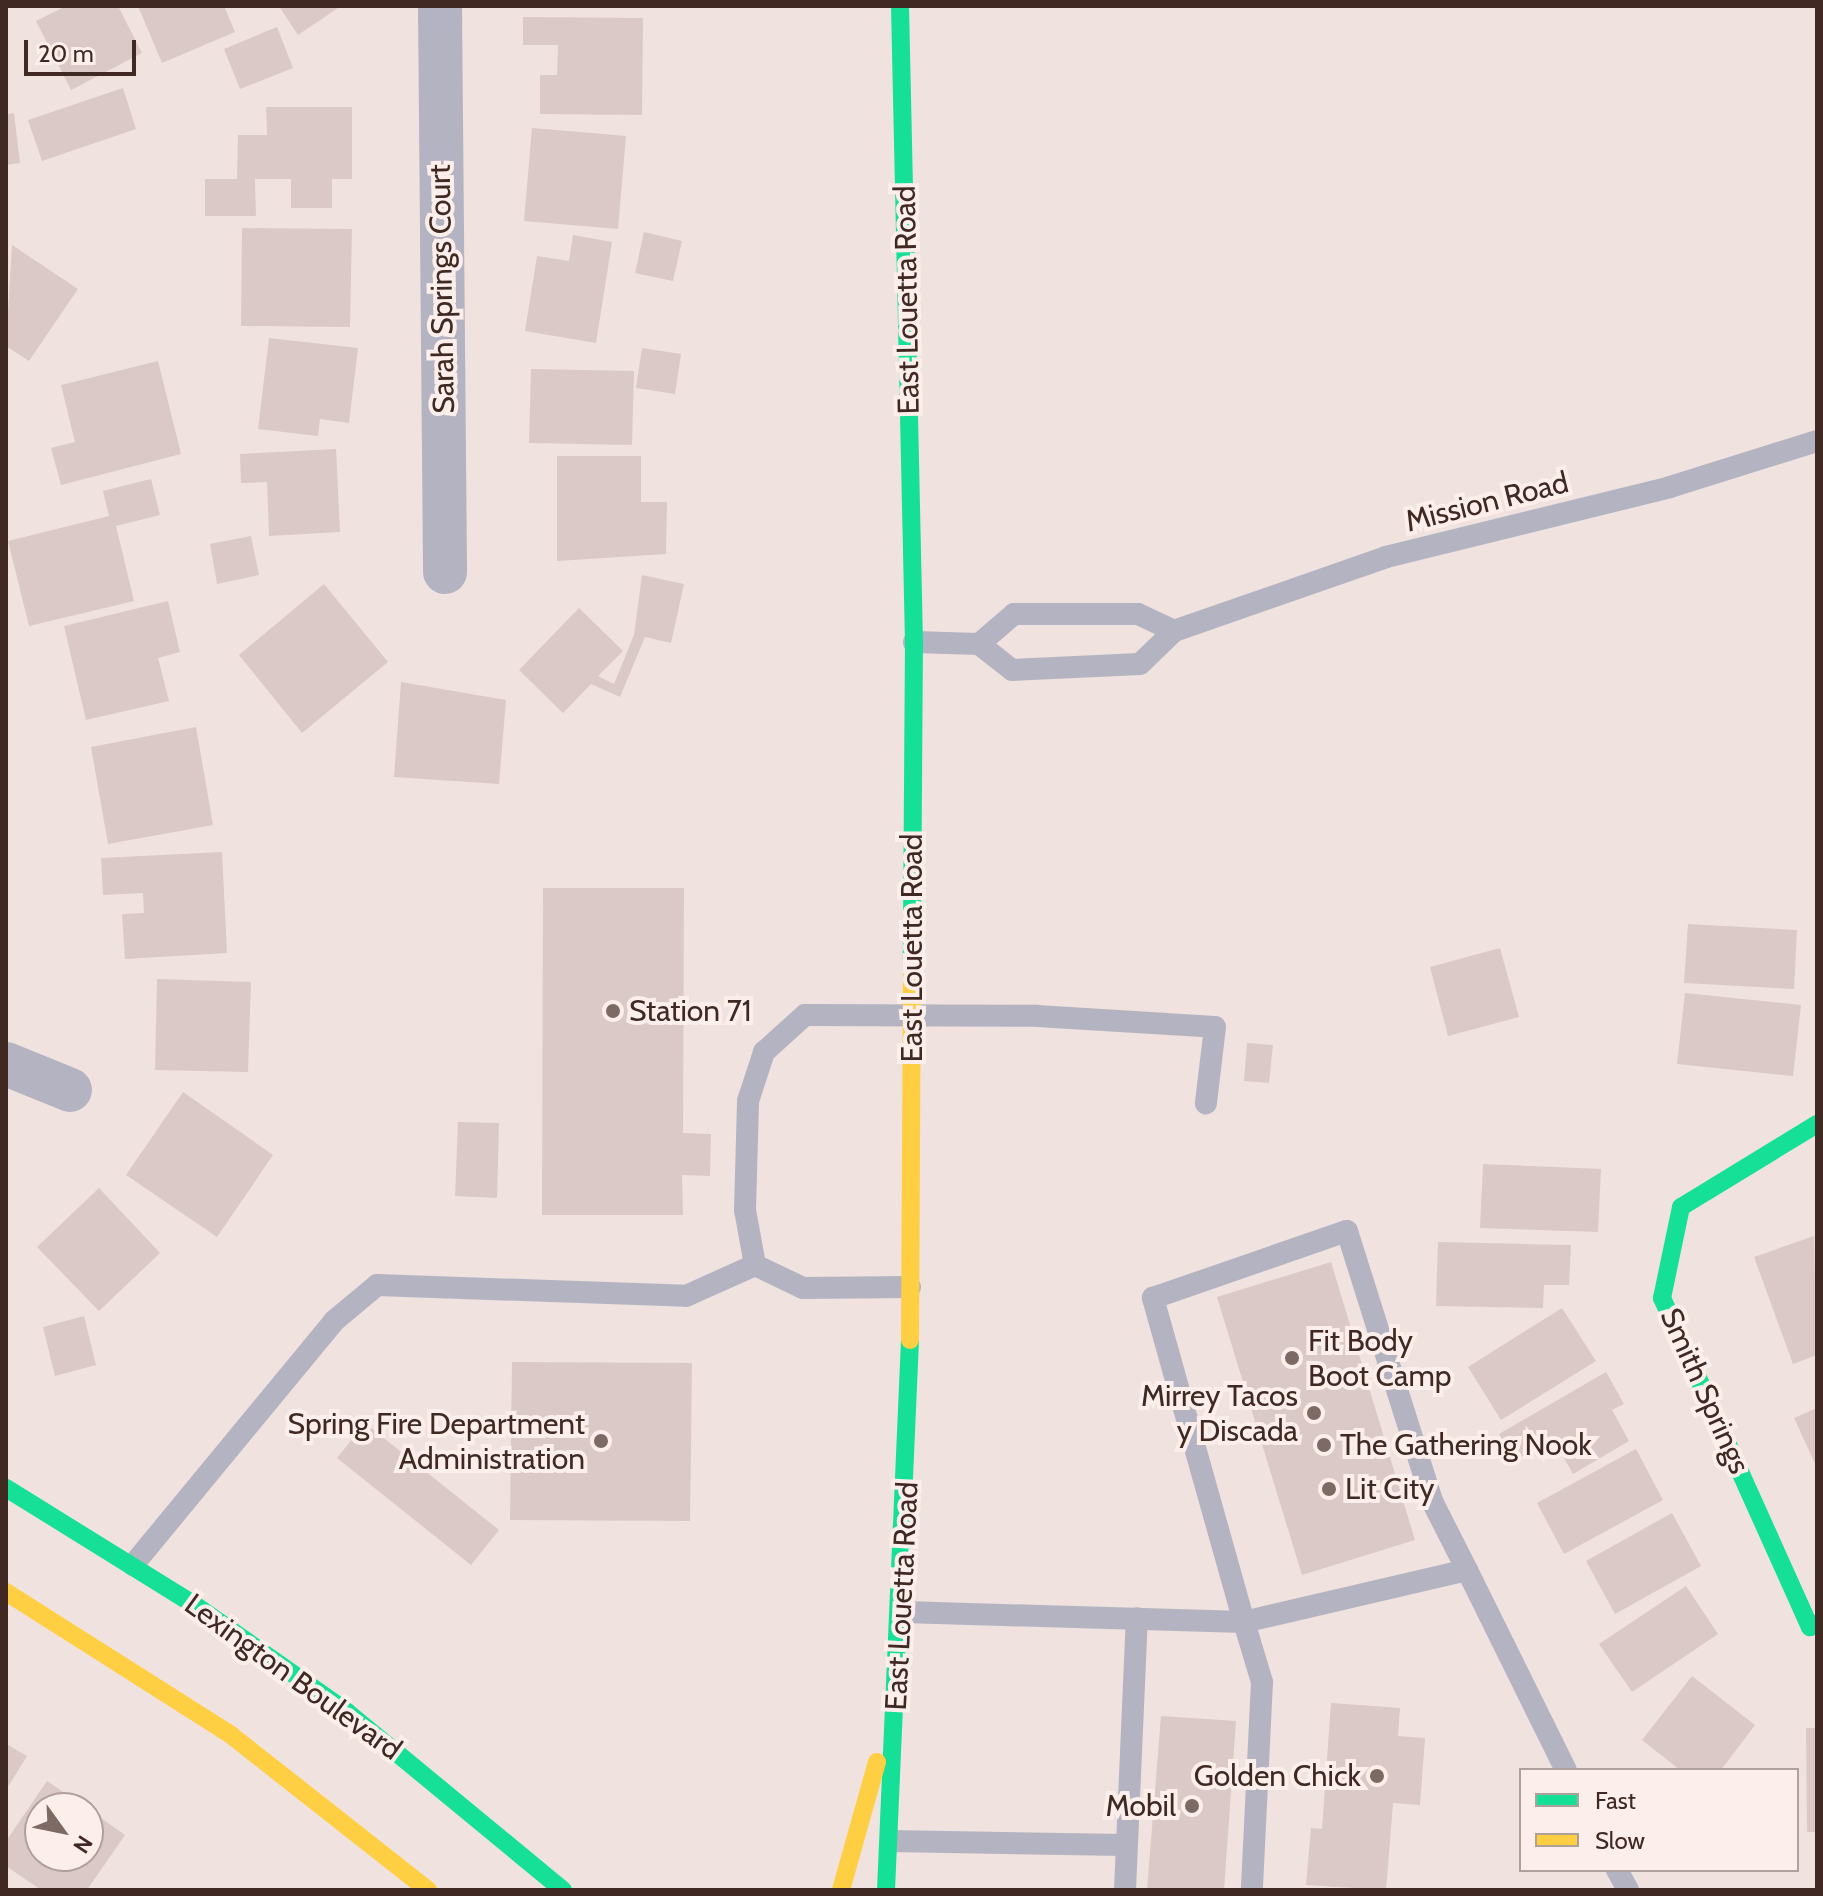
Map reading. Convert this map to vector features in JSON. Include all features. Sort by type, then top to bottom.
[{"type":"main road","name":"East Louetta Road","points":[[886,1890],[904,1612],[910,1287],[914,642],[900,6]]},
{"type":"main road","name":"Smith Springs","points":[[1814,1625],[1662,1298],[1681,1207],[1817,1124]]},
{"type":"main road","name":"Lexington Boulevard","points":[[6,1488],[133,1565],[347,1712],[563,1890]]},
{"type":"main road","points":[[6,1592],[231,1735],[428,1890]]},
{"type":"main road","points":[[841,1890],[899,1683]]},
{"type":"street","name":"Sarah Springs Court","points":[[440,6],[445,572]]},
{"type":"street","points":[[6,1064],[70,1090]]},
{"type":"lane","name":"Mission Road","points":[[979,644],[1012,670],[1140,664],[1174,631],[1386,557],[1670,487],[1817,441]]},
{"type":"lane","points":[[914,642],[979,644],[1014,614],[1138,614],[1174,631]]},
{"type":"lane","points":[[755,1265],[745,1210],[748,1101],[764,1052],[805,1015],[912,1013],[1215,1027],[1206,1103]]},
{"type":"lane","points":[[1252,1890],[1262,1682],[1153,1298],[1347,1231],[1433,1503],[1565,1768]]},
{"type":"lane","points":[[133,1565],[334,1321],[377,1285],[686,1296],[755,1265],[803,1288],[910,1287]]},
{"type":"lane","points":[[904,1612],[1244,1622],[1467,1570]]},
{"type":"lane","points":[[1125,1890],[1137,1618]]},
{"type":"lane","points":[[891,1841],[1125,1845]]},
{"type":"building","points":[[66,6],[118,6],[142,53],[71,90],[36,21]]},
{"type":"building","points":[[138,6],[224,6],[235,32],[162,63]]},
{"type":"building","points":[[279,6],[341,6],[298,35]]},
{"type":"building","points":[[523,17],[643,18],[642,115],[540,114],[540,75],[557,75],[558,45],[523,45]]},
{"type":"building","points":[[277,27],[293,68],[240,89],[224,49]]},
{"type":"building","points":[[123,88],[136,129],[42,161],[28,120]]},
{"type":"building","points":[[266,107],[352,107],[352,179],[332,179],[332,208],[291,208],[291,179],[255,179],[256,216],[205,216],[205,179],[237,179],[238,135],[267,135]]},
{"type":"building","points":[[14,113],[20,163],[6,165],[6,114]]},
{"type":"building","points":[[532,128],[626,136],[618,229],[524,221]]},
{"type":"building","points":[[242,228],[352,229],[350,327],[241,326]]},
{"type":"building","points":[[644,232],[682,241],[673,281],[635,273]]},
{"type":"building","points":[[573,235],[612,242],[596,343],[525,331],[537,256],[569,261]]},
{"type":"building","points":[[12,245],[78,289],[29,361],[6,346]]},
{"type":"building","points":[[269,338],[358,348],[349,423],[320,419],[318,436],[258,429]]},
{"type":"building","points":[[642,348],[681,354],[675,394],[636,388]]},
{"type":"building","points":[[158,361],[181,454],[61,485],[51,448],[75,442],[61,385]]},
{"type":"building","points":[[531,369],[634,371],[632,445],[529,443]]},
{"type":"building","points":[[336,449],[340,532],[269,536],[267,482],[241,483],[240,454]]},
{"type":"building","points":[[557,456],[641,456],[641,502],[667,502],[666,554],[557,561]]},
{"type":"building","points":[[151,479],[160,515],[116,526],[134,601],[29,626],[8,541],[109,516],[103,491]]},
{"type":"building","points":[[251,536],[259,575],[217,584],[210,544]]},
{"type":"building","points":[[642,575],[684,584],[671,643],[645,637],[620,697],[591,684],[563,713],[519,670],[579,608],[623,651],[598,676],[614,684],[634,635]]},
{"type":"building","points":[[324,584],[388,662],[302,733],[239,655]]},
{"type":"building","points":[[168,601],[180,652],[158,658],[169,701],[86,720],[64,626]]},
{"type":"building","points":[[401,682],[506,700],[499,784],[394,777]]},
{"type":"building","points":[[196,727],[213,825],[108,844],[91,747]]},
{"type":"building","points":[[222,852],[227,953],[125,959],[122,914],[144,913],[143,893],[103,895],[101,858]]},
{"type":"building","name":"Station 71","points":[[543,888],[684,888],[683,1133],[711,1134],[710,1176],[682,1175],[683,1215],[542,1215]]},
{"type":"building","points":[[1688,924],[1797,930],[1794,989],[1684,983]]},
{"type":"building","points":[[1500,948],[1519,1017],[1448,1036],[1430,967]]},
{"type":"building","points":[[157,979],[251,982],[248,1072],[155,1070]]},
{"type":"building","points":[[1685,993],[1801,1005],[1793,1076],[1677,1064]]},
{"type":"building","points":[[1247,1043],[1273,1045],[1269,1083],[1244,1081]]},
{"type":"building","points":[[183,1092],[273,1155],[217,1237],[126,1175]]},
{"type":"building","points":[[458,1122],[499,1123],[497,1198],[455,1196]]},
{"type":"building","points":[[1483,1164],[1601,1169],[1598,1232],[1480,1228]]},
{"type":"building","points":[[99,1188],[160,1253],[99,1311],[37,1247]]},
{"type":"building","points":[[1814,1236],[1817,1355],[1793,1364],[1754,1257]]},
{"type":"building","points":[[1438,1242],[1571,1245],[1569,1285],[1544,1285],[1543,1308],[1436,1306]]},
{"type":"building","points":[[1331,1262],[1415,1540],[1302,1575],[1217,1297]]},
{"type":"building","points":[[1562,1308],[1596,1361],[1501,1420],[1468,1367]]},
{"type":"building","points":[[84,1316],[96,1365],[55,1376],[43,1327]]},
{"type":"building","name":"Spring Fire Department Administration","points":[[512,1362],[692,1363],[690,1521],[510,1520]]},
{"type":"building","points":[[1606,1372],[1624,1404],[1612,1410],[1629,1441],[1573,1474],[1553,1439],[1514,1461],[1499,1434]]},
{"type":"building","points":[[1817,1408],[1817,1468],[1794,1418]]},
{"type":"building","points":[[365,1423],[499,1530],[471,1565],[337,1458]]},
{"type":"building","points":[[1636,1449],[1663,1500],[1564,1554],[1537,1503]]},
{"type":"building","points":[[1672,1513],[1701,1566],[1615,1614],[1586,1561]]},
{"type":"building","points":[[1686,1586],[1718,1634],[1632,1692],[1599,1644]]},
{"type":"building","points":[[1692,1676],[1755,1725],[1723,1768],[1677,1768],[1642,1740]]},
{"type":"building","points":[[1331,1703],[1400,1708],[1398,1736],[1425,1738],[1420,1805],[1393,1803],[1386,1890],[1306,1885],[1311,1828],[1322,1829]]},
{"type":"building","name":"Mobil","points":[[1161,1716],[1236,1721],[1224,1890],[1147,1890]]},
{"type":"building","points":[[1806,1728],[1817,1728],[1817,1832],[1807,1832]]},
{"type":"building","points":[[6,1744],[27,1756],[6,1790]]},
{"type":"building","points":[[47,1781],[63,1792],[39,1792]]},
{"type":"building","points":[[24,1815],[24,1872],[99,1872],[87,1890],[41,1890],[6,1866],[6,1841]]},
{"type":"building","points":[[104,1820],[125,1835],[104,1865]]},
{"type":"traffic: fast","points":[[900,6],[914,642],[912,959]]},
{"type":"traffic: fast","points":[[1817,1124],[1681,1207],[1662,1298],[1810,1627],[1817,1624]]},
{"type":"traffic: fast","points":[[886,1890],[910,1340]]},
{"type":"traffic: fast","points":[[6,1488],[195,1605],[347,1712],[563,1890]]},
{"type":"traffic: slow","points":[[910,1340],[912,959]]},
{"type":"traffic: slow","points":[[6,1592],[231,1735],[428,1890]]},
{"type":"traffic: slow","points":[[841,1890],[877,1762]]},
{"type":"place","name":"Station 71","points":[[613,1011]]},
{"type":"place","name":"Fit Body Boot Camp","points":[[1292,1358]]},
{"type":"place","name":"Mirrey Tacos y Discada","points":[[1314,1413]]},
{"type":"place","name":"Spring Fire Department Administration","points":[[601,1441]]},
{"type":"place","name":"The Gathering Nook","points":[[1324,1445]]},
{"type":"place","name":"Lit City","points":[[1329,1489]]},
{"type":"place","name":"Golden Chick","points":[[1377,1776]]},
{"type":"place","name":"Mobil","points":[[1192,1806]]}]
